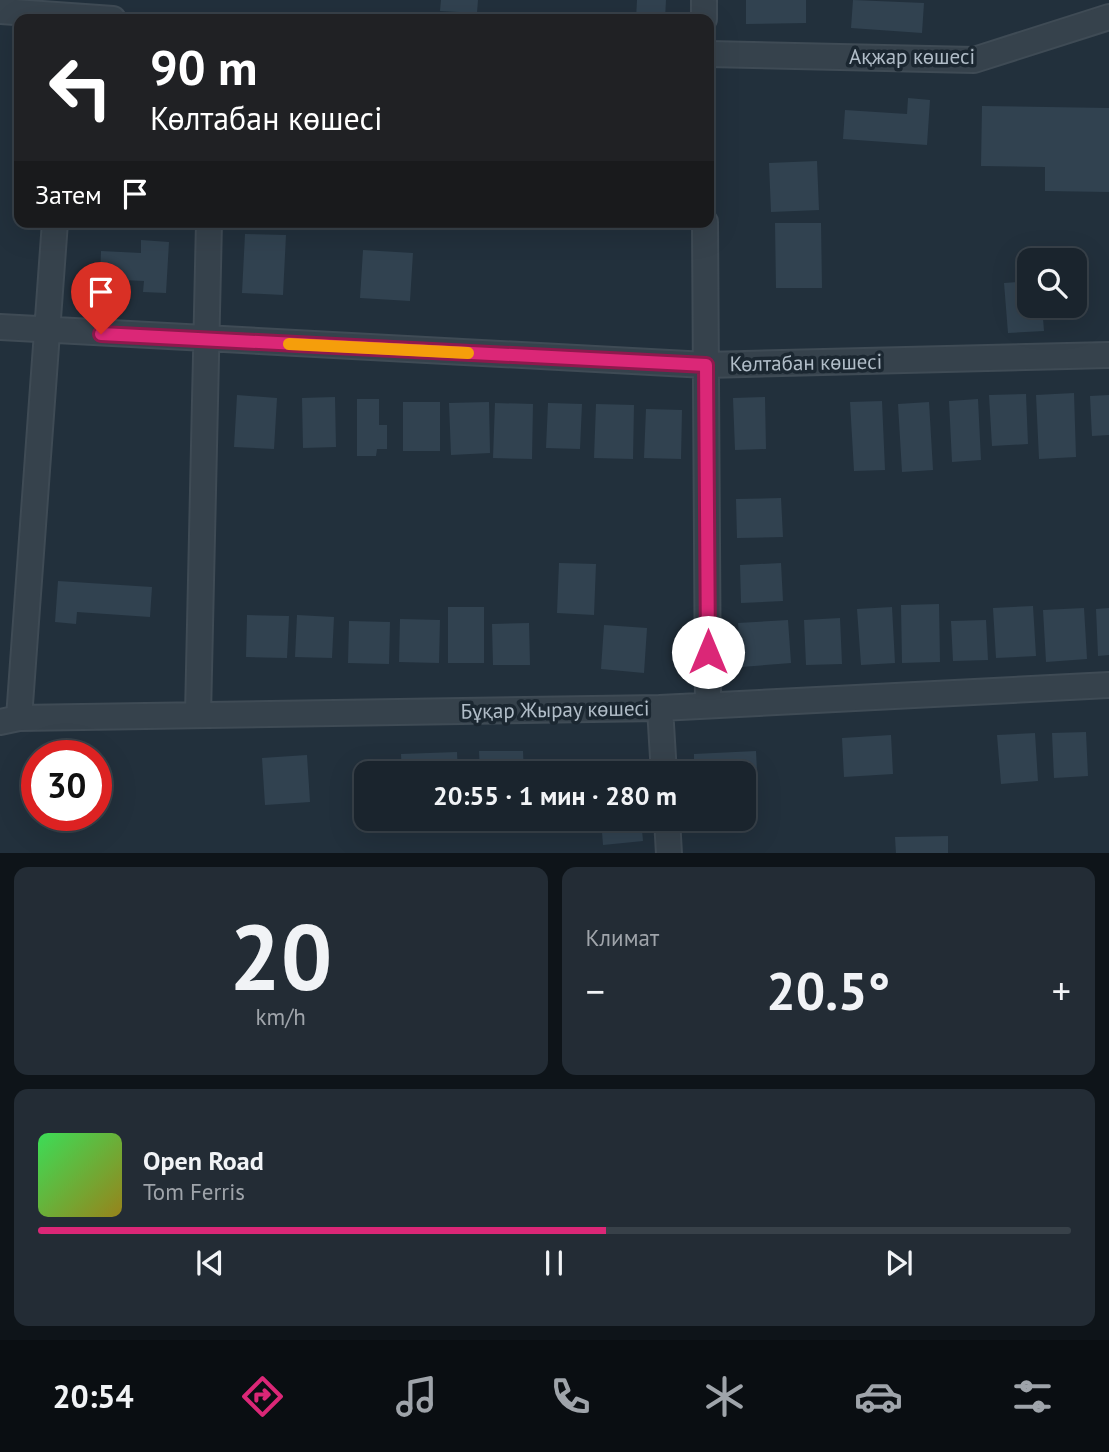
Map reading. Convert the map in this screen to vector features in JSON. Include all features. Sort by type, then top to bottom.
[{"type":"street","points":[[0,11],[71,12]]},
{"type":"street","name":"Ақжар көшесі","points":[[714,54],[974,60],[1109,17]]},
{"type":"street","points":[[9,720],[55,228]]},
{"type":"street","points":[[198,715],[209,228]]},
{"type":"street","points":[[705,228],[708,704]]},
{"type":"street","name":"Көлтабан көшесі","points":[[0,327],[706,365],[1109,355]]},
{"type":"street","name":"Бұқар Жырау көшесі","points":[[9,720],[660,708],[1109,685]]},
{"type":"street","points":[[660,708],[663,761]]},
{"type":"street","points":[[668,831],[669,853]]},
{"type":"building","points":[[441,0],[478,0],[477,13],[440,11]]},
{"type":"building","points":[[637,0],[666,0],[665,14],[636,14]]},
{"type":"building","points":[[746,0],[806,0],[806,23],[746,24]]},
{"type":"building","points":[[853,0],[924,3],[922,33],[851,28]]},
{"type":"building","points":[[908,98],[930,100],[927,145],[843,139],[845,110],[907,114]]},
{"type":"building","points":[[982,106],[1109,108],[1109,192],[1045,191],[1045,167],[981,166]]},
{"type":"building","points":[[817,161],[819,210],[771,212],[769,163]]},
{"type":"building","points":[[775,223],[821,223],[822,288],[776,288]]},
{"type":"building","points":[[245,234],[286,235],[283,295],[242,293]]},
{"type":"building","points":[[141,240],[169,242],[166,293],[143,292],[144,281],[100,279],[101,251],[141,253]]},
{"type":"building","points":[[363,250],[413,253],[410,301],[360,298]]},
{"type":"building","points":[[1017,282],[1017,318],[1043,318],[1044,331],[1008,333],[1004,283]]},
{"type":"building","points":[[1074,393],[1076,457],[1039,459],[1036,395]]},
{"type":"building","points":[[1026,394],[1028,444],[992,446],[989,395]]},
{"type":"building","points":[[237,395],[277,398],[274,449],[234,447]]},
{"type":"building","points":[[1109,395],[1109,435],[1092,436],[1090,396]]},
{"type":"building","points":[[335,397],[336,447],[303,448],[302,398]]},
{"type":"building","points":[[765,397],[766,449],[735,450],[733,398]]},
{"type":"building","points":[[357,399],[379,399],[379,425],[387,425],[387,449],[377,449],[376,456],[357,456]]},
{"type":"building","points":[[978,399],[981,460],[952,462],[949,401]]},
{"type":"building","points":[[882,401],[885,470],[854,471],[850,402]]},
{"type":"building","points":[[403,402],[440,402],[440,451],[403,451]]},
{"type":"building","points":[[489,402],[490,453],[451,455],[449,403]]},
{"type":"building","points":[[929,402],[933,470],[902,472],[898,404]]},
{"type":"building","points":[[495,403],[533,404],[532,459],[493,458]]},
{"type":"building","points":[[548,403],[582,404],[580,449],[546,448]]},
{"type":"building","points":[[596,404],[634,405],[633,459],[594,458]]},
{"type":"building","points":[[646,409],[682,410],[681,459],[644,458]]},
{"type":"building","points":[[781,498],[783,537],[737,538],[736,499]]},
{"type":"building","points":[[559,563],[596,564],[594,615],[557,613]]},
{"type":"building","points":[[781,563],[783,601],[741,603],[740,565]]},
{"type":"building","points":[[58,581],[152,587],[150,617],[77,612],[76,624],[55,622]]},
{"type":"building","points":[[939,604],[940,662],[902,663],[901,605]]},
{"type":"building","points":[[1033,606],[1036,656],[996,658],[993,608]]},
{"type":"building","points":[[448,607],[484,607],[484,663],[448,663]]},
{"type":"building","points":[[892,607],[895,663],[861,665],[857,609]]},
{"type":"building","points":[[1084,608],[1087,659],[1046,662],[1043,610]]},
{"type":"building","points":[[1109,608],[1109,655],[1098,656],[1096,609]]},
{"type":"building","points":[[247,615],[289,616],[287,658],[246,657]]},
{"type":"building","points":[[297,615],[334,617],[332,658],[295,657]]},
{"type":"building","points":[[840,618],[842,664],[806,665],[804,620]]},
{"type":"building","points":[[400,619],[440,620],[439,663],[399,662]]},
{"type":"building","points":[[788,620],[791,663],[741,667],[738,623]]},
{"type":"building","points":[[986,620],[988,660],[953,661],[951,621]]},
{"type":"building","points":[[349,621],[390,622],[389,664],[348,663]]},
{"type":"building","points":[[529,623],[530,665],[493,665],[492,624]]},
{"type":"building","points":[[604,625],[647,628],[644,673],[601,669]]},
{"type":"building","points":[[1086,732],[1088,776],[1054,778],[1052,733]]},
{"type":"building","points":[[1035,733],[1038,781],[1001,784],[997,735]]},
{"type":"building","points":[[891,735],[893,774],[844,777],[842,738]]},
{"type":"building","points":[[479,751],[523,751],[523,761],[479,761]]},
{"type":"building","points":[[756,751],[758,791],[756,761],[694,761],[694,754]]},
{"type":"building","points":[[457,752],[457,761],[401,761],[401,754]]},
{"type":"building","points":[[307,755],[310,802],[265,805],[262,758]]},
{"type":"building","points":[[602,831],[642,831],[643,841],[603,845]]},
{"type":"building","points":[[948,836],[948,853],[896,853],[895,837]]},
{"type":"slow traffic","points":[[289,344],[468,353]]},
{"type":"route","points":[[101,334],[706,365],[708,652]]}]
